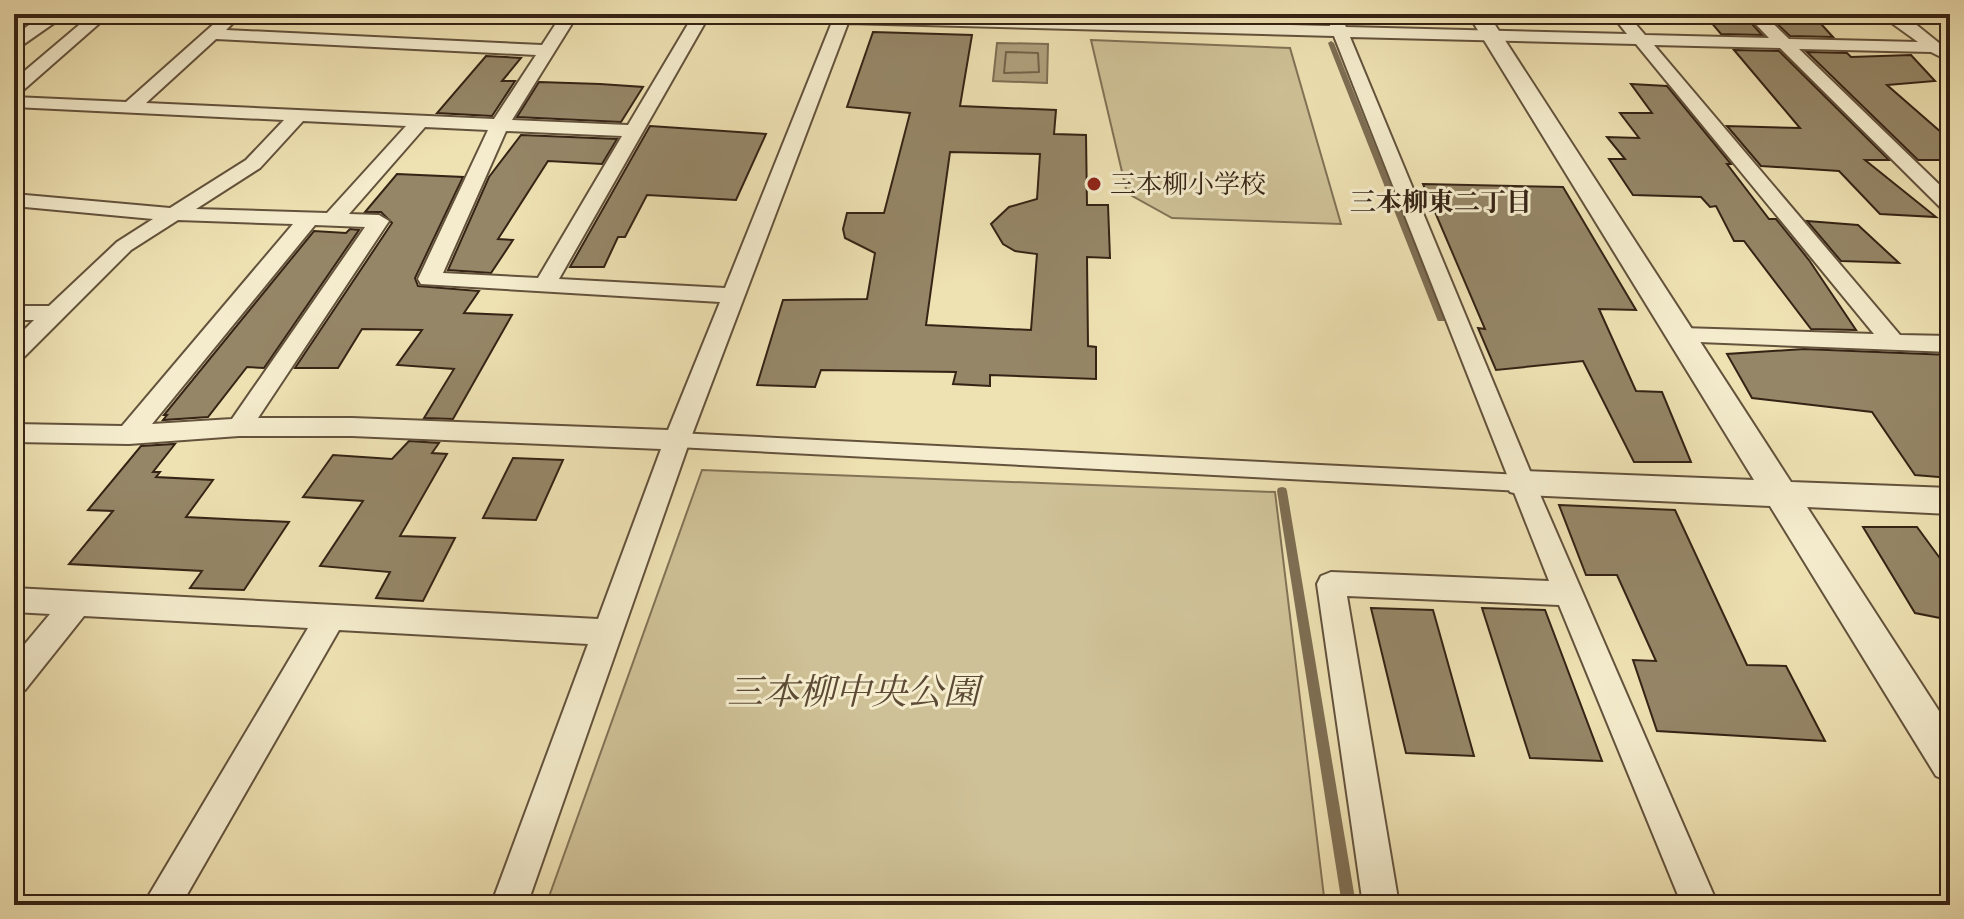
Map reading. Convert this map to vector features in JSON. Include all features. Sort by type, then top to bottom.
[{"type":"street","points":[[14,45],[57,14]]},
{"type":"street","points":[[14,89],[102,14]]},
{"type":"street","points":[[131,107],[234,14]]},
{"type":"street","points":[[570,14],[499,126],[429,279],[735,296]]},
{"type":"street","points":[[544,286],[702,14]]},
{"type":"street","points":[[744,14],[1485,24],[1639,38],[1942,47]]},
{"type":"street","points":[[1619,14],[1893,342]]},
{"type":"street","points":[[1754,14],[1950,206]]},
{"type":"street","points":[[1887,14],[1897,17],[1942,47],[1950,62]]},
{"type":"street","points":[[509,905],[677,440],[842,16]]},
{"type":"street","points":[[1336,22],[1522,483],[1700,905]]},
{"type":"street","points":[[1485,24],[1950,763]]},
{"type":"street","points":[[211,34],[546,50]]},
{"type":"street","points":[[14,102],[632,131]]},
{"type":"street","points":[[14,353],[124,246],[253,164],[297,117]]},
{"type":"street","points":[[333,219],[420,121]]},
{"type":"street","points":[[14,200],[170,214],[379,221],[239,427]]},
{"type":"street","points":[[129,435],[308,220]]},
{"type":"street","points":[[14,313],[52,313]]},
{"type":"street","points":[[1682,336],[1950,344]]},
{"type":"street","points":[[14,433],[129,435],[239,427],[352,427],[1950,501]]},
{"type":"street","points":[[1381,905],[1331,584],[1571,594]]},
{"type":"street","points":[[14,600],[606,632]]},
{"type":"street","points":[[14,680],[76,604]]},
{"type":"street","points":[[161,905],[330,618]]},
{"type":"green space","points":[[1091,40],[1290,48],[1341,224],[1172,218],[1127,193]]},
{"type":"green space","name":"三本柳中央公園","points":[[702,470],[1275,492],[1325,905],[546,905]]},
{"type":"water","points":[[997,43],[1048,44],[1047,83],[993,81]]},
{"type":"building","points":[[1704,14],[1743,14],[1762,35],[1721,34]]},
{"type":"building","points":[[1767,14],[1812,14],[1833,37],[1790,36]]},
{"type":"building","points":[[873,32],[972,35],[960,106],[1056,110],[1054,134],[1086,135],[1087,205],[1108,205],[1110,258],[1087,257],[1088,346],[1096,347],[1096,379],[990,375],[990,386],[953,384],[956,372],[821,370],[815,387],[757,385],[783,300],[867,299],[875,253],[845,238],[843,229],[847,213],[884,213],[910,113],[847,107]],"holes":[[[950,152],[1040,154],[1037,199],[1009,207],[991,224],[1003,244],[1015,251],[1037,254],[1031,330],[926,325]]]},
{"type":"building","points":[[1734,50],[1779,51],[1889,160],[1865,160],[1936,217],[1880,214],[1839,171],[1761,166],[1727,126],[1800,128]]},
{"type":"building","points":[[1807,52],[1847,53],[1851,57],[1911,55],[1935,81],[1887,85],[1950,140],[1950,160],[1918,160]]},
{"type":"building","points":[[486,56],[521,58],[502,81],[515,81],[492,116],[437,113]]},
{"type":"building","points":[[539,82],[643,87],[621,122],[517,117]]},
{"type":"building","points":[[1631,84],[1667,86],[1731,164],[1727,164],[1769,219],[1776,219],[1809,260],[1856,330],[1811,329],[1744,241],[1734,241],[1716,206],[1710,207],[1701,197],[1633,195],[1609,159],[1625,159],[1607,137],[1639,138],[1620,113],[1652,113]]},
{"type":"building","points":[[650,126],[766,134],[736,200],[647,195],[625,237],[618,237],[604,267],[570,267]]},
{"type":"building","points":[[521,135],[617,139],[602,164],[548,161],[498,239],[513,240],[491,273],[448,270],[489,177]]},
{"type":"building","points":[[397,174],[463,177],[415,278],[418,286],[479,291],[464,313],[512,315],[453,419],[424,418],[454,369],[397,365],[422,330],[362,329],[338,368],[295,368],[392,223],[381,212],[365,212]]},
{"type":"building","points":[[1423,184],[1563,187],[1636,310],[1599,309],[1636,391],[1662,392],[1691,462],[1634,462],[1583,361],[1496,370],[1478,328],[1485,329]]},
{"type":"building","points":[[1807,221],[1858,225],[1899,263],[1841,261]]},
{"type":"building","points":[[350,229],[359,230],[264,368],[247,367],[208,417],[163,420],[314,231],[346,233]]},
{"type":"building","points":[[1804,349],[1950,355],[1950,478],[1915,475],[1872,412],[1752,398],[1727,354]]},
{"type":"building","points":[[409,441],[439,443],[432,453],[447,454],[400,536],[455,538],[423,601],[376,598],[390,572],[320,566],[363,501],[303,497],[333,455],[392,459]]},
{"type":"building","points":[[175,444],[153,472],[160,472],[156,477],[213,480],[186,517],[289,522],[244,590],[190,588],[202,571],[69,564],[113,511],[88,510],[141,446]]},
{"type":"building","points":[[513,458],[563,460],[536,520],[483,518]]},
{"type":"building","points":[[1559,505],[1675,510],[1747,665],[1786,666],[1825,741],[1657,731],[1633,660],[1656,661],[1617,575],[1586,575]]},
{"type":"building","points":[[1863,527],[1917,527],[1950,572],[1950,620],[1915,613]]},
{"type":"building","points":[[1371,608],[1433,610],[1474,756],[1406,753]]},
{"type":"building","points":[[1482,608],[1545,610],[1602,761],[1530,758]]},
{"type":"waterway","points":[[1331,43],[1441,319]]},
{"type":"waterway","points":[[1282,491],[1349,905]]},
{"type":"place","name":"三本柳小学校","points":[[1094,184]]},
{"type":"district","name":"三本柳東二丁目","points":[[1441,202]]}]
